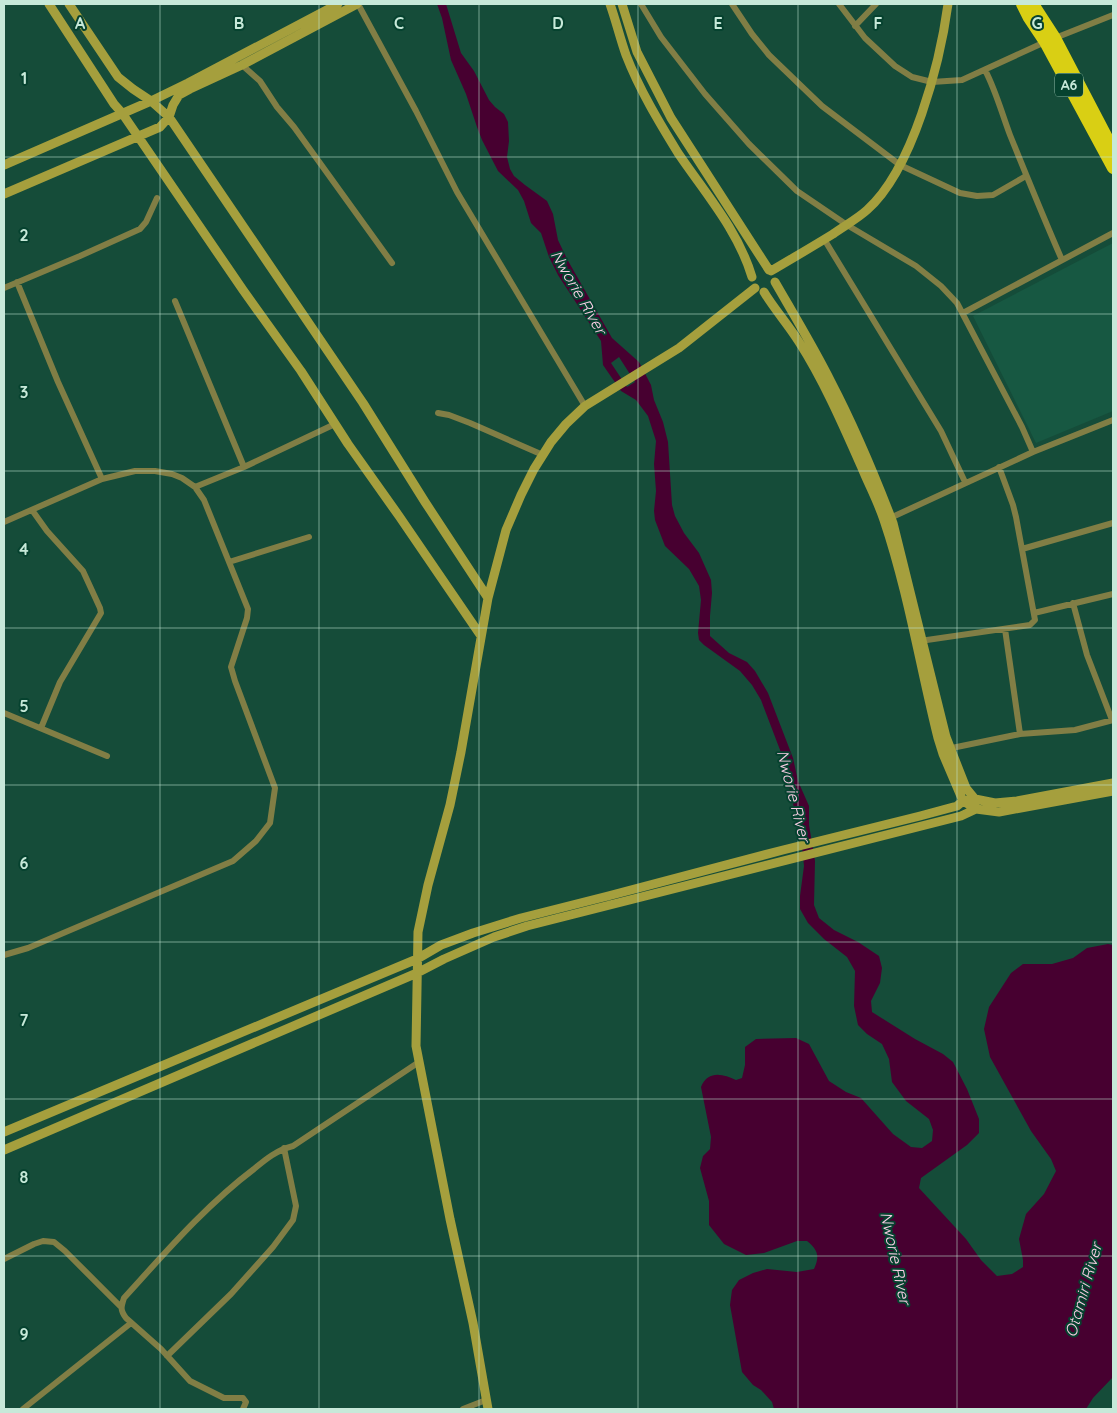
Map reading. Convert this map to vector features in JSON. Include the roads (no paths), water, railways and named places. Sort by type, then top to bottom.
[{"type":"highway","name":"A6","points":[[1022,4],[1029,18],[1050,40],[1110,135],[1113,149]]},
{"type":"highway","name":"A6","points":[[1033,4],[1113,168]]},
{"type":"main road","points":[[48,4],[110,99],[122,113],[301,371],[348,444],[481,636]]},
{"type":"main road","points":[[68,4],[118,77],[169,117],[358,396],[488,598]]},
{"type":"main road","points":[[4,165],[151,101],[338,4]]},
{"type":"main road","points":[[4,194],[160,127],[169,117],[179,95],[357,4]]},
{"type":"main road","points":[[610,4],[626,54],[643,92],[678,152],[732,232],[748,263],[752,282],[798,340],[812,364],[887,519]]},
{"type":"main road","points":[[487,1404],[473,1323],[450,1220],[416,1046],[418,932],[462,752],[488,598],[506,530],[520,496],[534,469],[566,424],[586,406],[679,348],[759,290],[771,289],[774,282],[774,276],[671,118],[637,52],[622,4]]},
{"type":"main road","points":[[752,277],[758,270],[770,271],[847,225],[868,210],[881,195],[900,165],[915,131],[932,82],[948,4]]},
{"type":"main road","points":[[774,282],[832,384],[852,425],[887,519],[899,574],[919,641],[946,749],[963,801],[976,810]]},
{"type":"main road","points":[[946,749],[966,788],[975,800],[976,810]]},
{"type":"main road","points":[[4,1150],[417,974],[444,959],[494,937],[527,926],[785,860],[836,842],[956,806],[963,801],[975,800],[995,804],[1113,783]]},
{"type":"main road","points":[[4,1132],[417,959],[442,945],[521,918],[783,850],[836,842],[961,816],[976,810],[999,812],[1113,791]]},
{"type":"street","points":[[357,4],[416,111],[456,192],[586,406]]},
{"type":"street","points":[[641,4],[661,37],[705,94],[749,144],[802,196],[923,271],[957,303],[1022,427],[1033,452]]},
{"type":"street","points":[[732,4],[769,55],[822,106],[900,165],[960,193],[977,196],[994,195],[1026,176]]},
{"type":"street","points":[[839,4],[855,26],[895,66],[912,77],[932,82],[962,80],[1050,40],[1113,15]]},
{"type":"street","points":[[855,26],[876,4]]},
{"type":"street","points":[[242,64],[260,81],[277,108],[294,127],[392,263]]},
{"type":"street","points":[[985,70],[992,83],[1026,176],[1062,260]]},
{"type":"street","points":[[4,288],[140,229],[146,222],[157,198]]},
{"type":"street","points":[[963,313],[1113,233]]},
{"type":"street","points":[[824,239],[941,431],[965,482]]},
{"type":"street","points":[[17,282],[58,382],[102,479]]},
{"type":"street","points":[[175,301],[244,467]]},
{"type":"street","points":[[438,413],[470,423],[543,455]]},
{"type":"street","points":[[887,519],[1033,452],[1113,420]]},
{"type":"street","points":[[195,487],[244,467],[335,424]]},
{"type":"street","points":[[919,641],[1030,625],[1035,620],[1013,505],[999,467]]},
{"type":"street","points":[[4,522],[102,479],[135,471],[155,471],[172,474],[195,487],[204,500],[248,609],[247,618],[231,667],[234,681],[275,788],[270,823],[256,841],[234,862],[28,948],[4,955]]},
{"type":"street","points":[[32,510],[47,531],[83,571],[101,613],[60,682],[41,728]]},
{"type":"street","points":[[1022,549],[1113,523]]},
{"type":"street","points":[[228,562],[309,537]]},
{"type":"street","points":[[1034,613],[1113,594]]},
{"type":"street","points":[[946,749],[1020,734],[1075,730],[1112,720],[1088,655],[1072,603]]},
{"type":"street","points":[[1005,629],[1020,734]]},
{"type":"street","points":[[4,713],[107,756]]},
{"type":"street","points":[[121,1307],[124,1298],[194,1222],[234,1184],[275,1153],[293,1146],[419,1062]]},
{"type":"street","points":[[167,1356],[231,1294],[273,1247],[293,1220],[296,1206],[284,1148]]},
{"type":"street","points":[[4,1259],[34,1244],[43,1241],[54,1242],[121,1307],[122,1312],[131,1323],[190,1380],[224,1398],[243,1398],[246,1402],[243,1409]]},
{"type":"street","points":[[23,1409],[131,1323]]},
{"type":"street","points":[[463,1409],[487,1404]]},
{"type":"water","points":[[437,4],[446,4],[461,53],[474,71],[489,100],[504,114],[508,122],[509,141],[507,157],[510,169],[514,176],[547,201],[553,214],[558,240],[567,259],[612,338],[639,362],[651,385],[668,442],[672,505],[675,516],[684,533],[699,553],[711,580],[710,636],[729,653],[747,662],[755,671],[768,693],[793,758],[798,781],[809,806],[809,825],[815,861],[814,905],[819,918],[834,930],[858,942],[879,956],[882,968],[880,983],[871,1001],[872,1012],[943,1054],[953,1062],[967,1089],[979,1119],[979,1133],[967,1145],[921,1178],[919,1188],[997,1276],[1012,1274],[1023,1267],[1019,1239],[1026,1214],[1044,1194],[1056,1171],[1051,1159],[1031,1131],[990,1057],[984,1029],[989,1007],[1011,973],[1023,964],[1052,964],[1073,958],[1087,948],[1108,944],[1113,945],[1113,1377],[1093,1398],[1086,1409],[774,1409],[772,1402],[742,1372],[730,1305],[732,1290],[739,1280],[767,1269],[797,1272],[814,1269],[817,1254],[814,1247],[807,1241],[797,1241],[764,1253],[746,1255],[724,1244],[709,1225],[709,1201],[700,1168],[703,1156],[710,1149],[711,1137],[701,1087],[704,1082],[716,1075],[736,1080],[742,1078],[745,1065],[745,1047],[756,1039],[796,1038],[809,1044],[829,1081],[846,1092],[861,1098],[893,1134],[911,1147],[922,1148],[932,1141],[933,1130],[929,1119],[906,1101],[892,1082],[889,1059],[882,1044],[858,1025],[854,1006],[855,971],[847,957],[824,939],[808,923],[800,909],[804,866],[801,837],[785,763],[761,700],[752,685],[740,671],[699,640],[701,600],[699,586],[689,569],[665,546],[655,520],[656,491],[654,464],[656,441],[648,416],[636,400],[621,391],[603,365],[601,341],[558,275],[549,257],[541,233],[531,223],[524,201],[518,190],[498,171],[482,140],[466,94],[451,60]],"holes":[[[619,357],[635,382],[627,387],[611,363]]]},
{"type":"water label","name":"Nworie River","points":[[579,292]]},
{"type":"water label","name":"Nworie River","points":[[794,796]]},
{"type":"water label","name":"Nworie River","points":[[896,1258]]},
{"type":"water label","name":"Otamiri River","points":[[1083,1290]]}]
